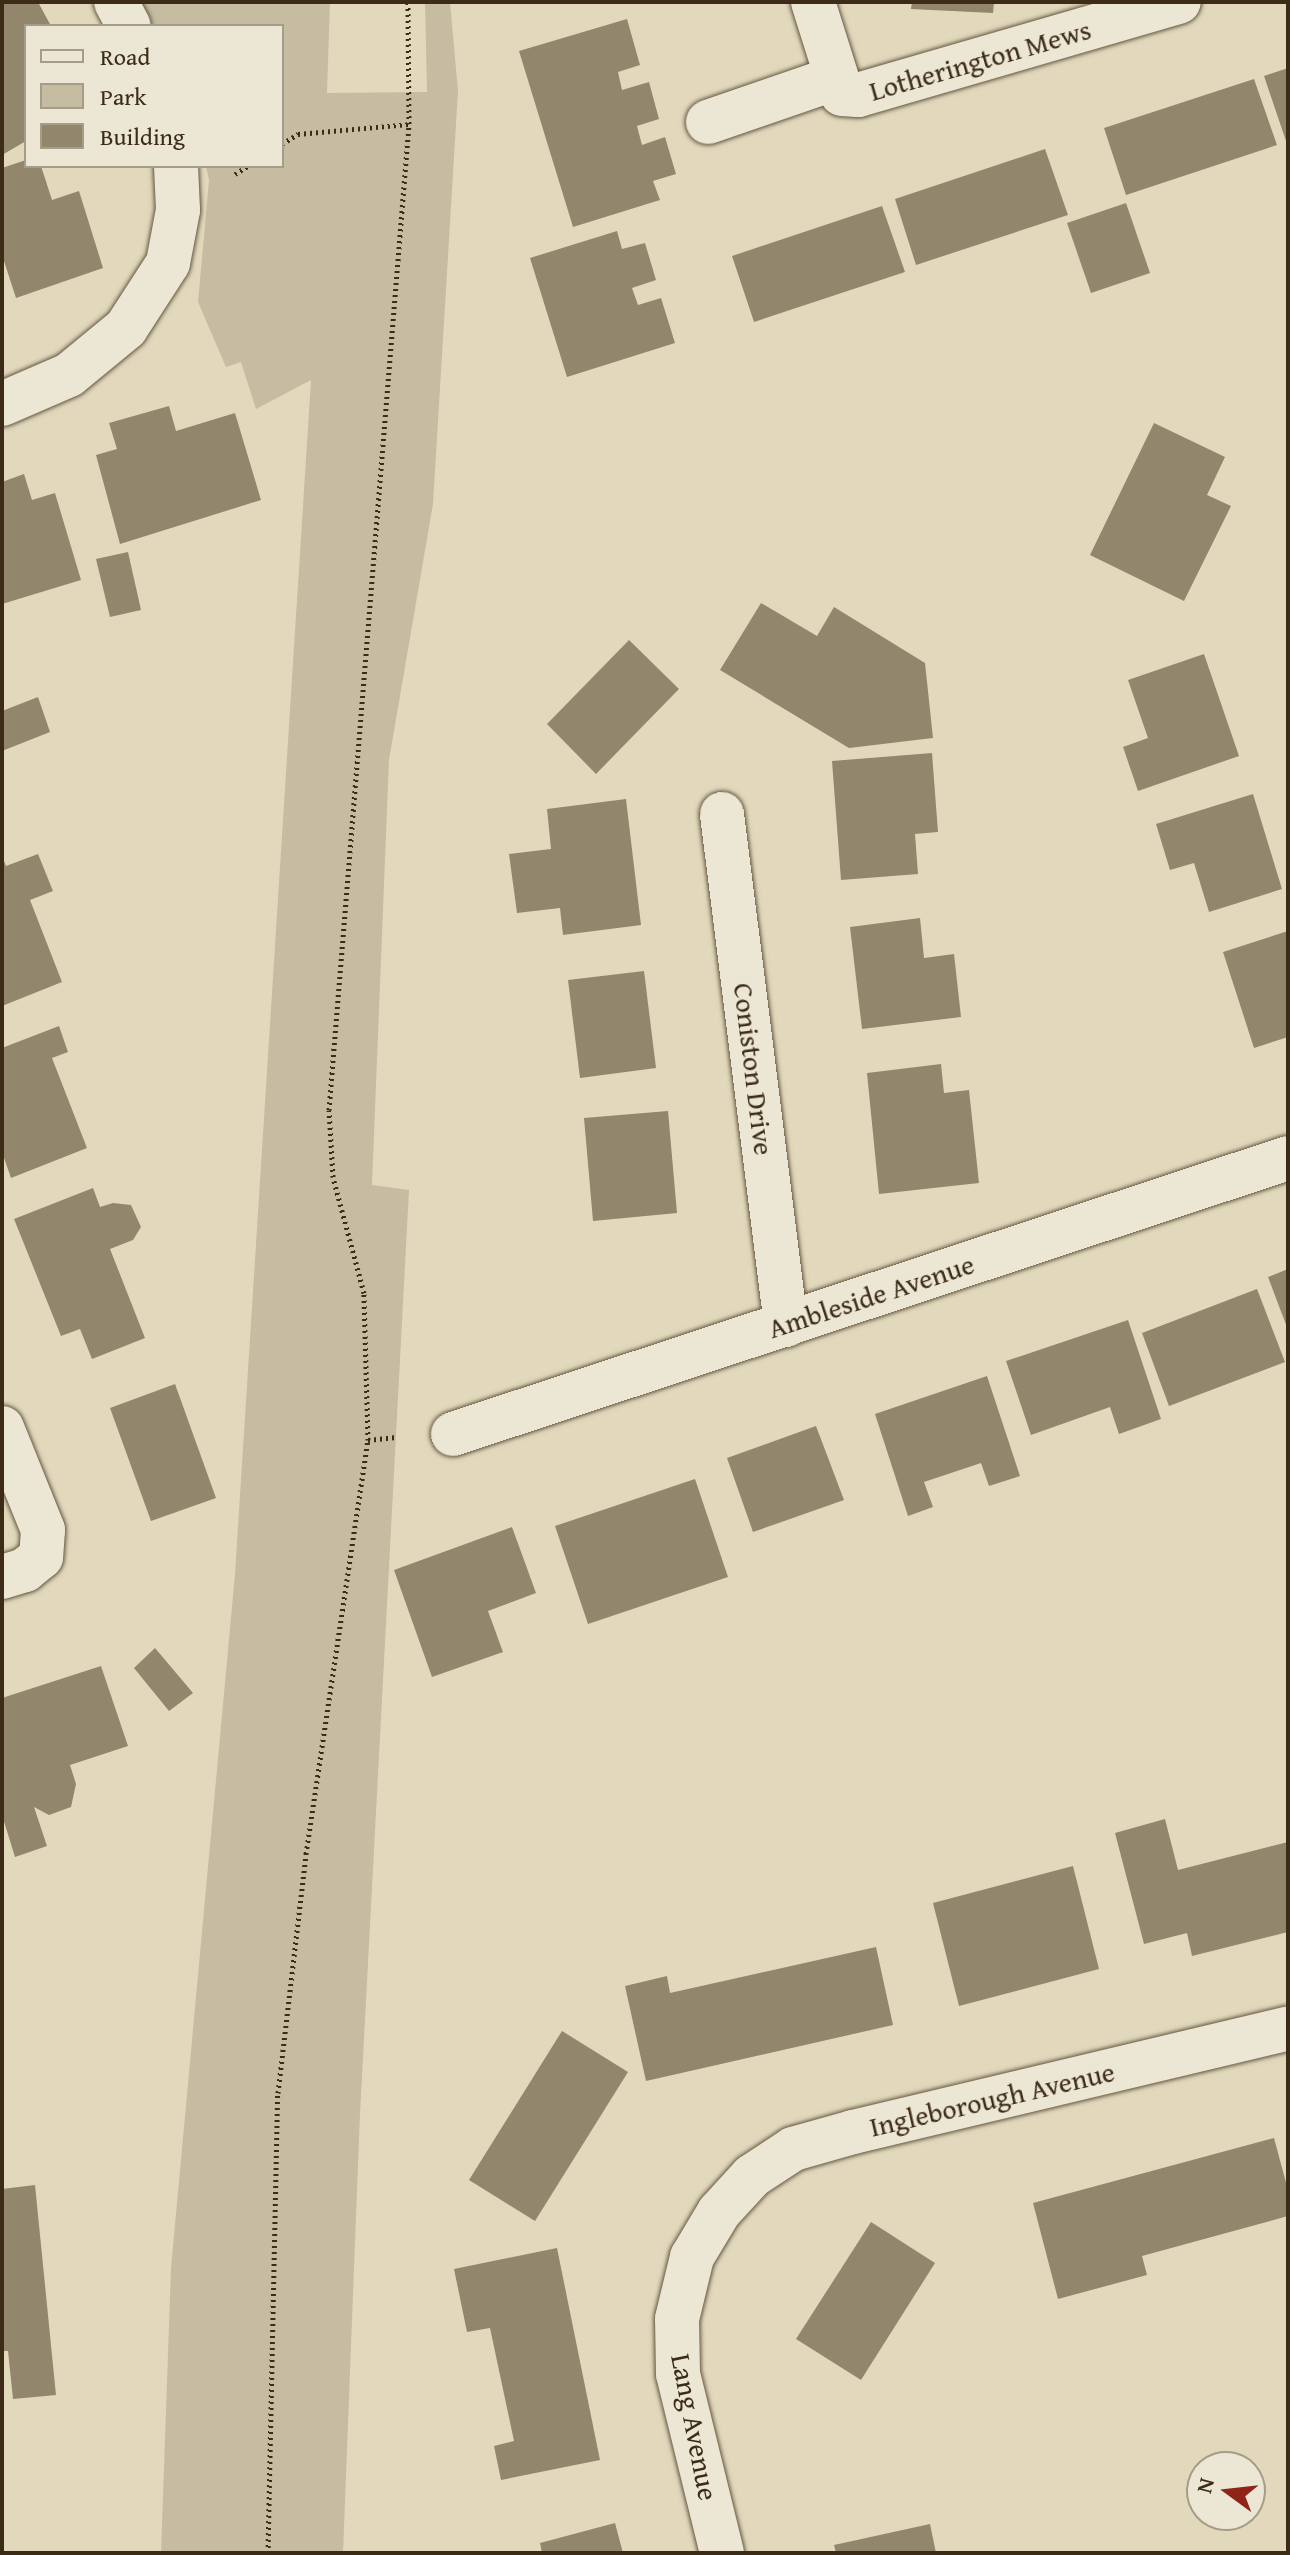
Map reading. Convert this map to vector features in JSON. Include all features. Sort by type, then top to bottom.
[{"type":"street","points":[[116,2],[128,24]]},
{"type":"street","name":"Lotherington Mews","points":[[813,2],[842,94],[872,92],[1179,2]]},
{"type":"street","name":"Lotherington Mews","points":[[708,122],[836,78]]},
{"type":"street","points":[[2,404],[69,375],[126,328],[168,263],[178,210],[176,168]]},
{"type":"street","name":"Coniston Drive","points":[[722,814],[786,1325]]},
{"type":"street","name":"Ambleside Avenue","points":[[453,1434],[1288,1158]]},
{"type":"street","points":[[2,1428],[43,1530],[41,1557],[25,1570],[2,1577]]},
{"type":"street","name":"Ingleborough Avenue","points":[[719,2212],[752,2176],[793,2149],[1288,2028]]},
{"type":"street","name":"Lang Avenue","points":[[719,2212],[692,2257],[677,2319],[678,2374],[722,2553]]},
{"type":"path","points":[[268,2553],[278,2093],[306,1854],[368,1440],[364,1293],[333,1177],[329,1110],[409,124],[408,2]]},
{"type":"path","points":[[284,143],[298,134],[409,124]]},
{"type":"green space","points":[[137,2],[330,2],[327,93],[427,92],[425,2],[450,2],[458,91],[433,504],[389,760],[372,1185],[409,1190],[360,2114],[343,2553],[161,2553],[171,2268],[235,1574],[311,380],[256,409],[241,362],[226,367],[198,302],[209,180],[206,168],[284,168],[284,24],[148,24]]},
{"type":"building","points":[[2,2],[38,2],[50,24],[24,24],[24,142],[2,155]]},
{"type":"building","points":[[912,2],[994,2],[993,13],[911,9]]},
{"type":"building","points":[[627,19],[640,65],[618,72],[622,90],[649,82],[659,119],[637,126],[642,145],[665,137],[676,174],[653,181],[660,200],[573,227],[519,51]]},
{"type":"building","points":[[1288,68],[1288,144],[1287,144],[1264,76]]},
{"type":"building","points":[[1254,79],[1277,145],[1126,195],[1104,128]]},
{"type":"building","points":[[1045,149],[1068,215],[916,265],[895,199]]},
{"type":"building","points":[[24,161],[24,168],[42,168],[52,200],[79,191],[103,268],[16,298],[2,255],[2,168]]},
{"type":"building","points":[[1126,203],[1150,273],[1091,293],[1067,223]]},
{"type":"building","points":[[882,206],[905,272],[754,322],[732,256]]},
{"type":"building","points":[[617,231],[622,249],[645,243],[656,280],[632,288],[638,305],[661,298],[675,343],[567,377],[530,258]]},
{"type":"building","points":[[169,406],[176,431],[235,413],[261,500],[120,544],[96,455],[117,449],[109,423]]},
{"type":"building","points":[[1154,423],[1225,457],[1207,495],[1231,506],[1184,601],[1090,555]]},
{"type":"building","points":[[24,474],[32,500],[55,493],[81,580],[2,604],[2,482]]},
{"type":"building","points":[[128,552],[141,610],[110,617],[96,559]]},
{"type":"building","points":[[761,603],[817,636],[834,607],[925,663],[933,738],[849,748],[720,670]]},
{"type":"building","points":[[629,640],[679,689],[596,774],[547,724]]},
{"type":"building","points":[[1204,654],[1239,756],[1138,791],[1123,747],[1148,738],[1128,680]]},
{"type":"building","points":[[38,697],[50,732],[2,751],[2,711]]},
{"type":"building","points":[[932,753],[938,832],[915,834],[918,874],[841,880],[832,761]]},
{"type":"building","points":[[1253,794],[1282,889],[1209,912],[1194,863],[1170,870],[1156,824]]},
{"type":"building","points":[[626,799],[641,925],[563,935],[560,908],[517,913],[509,854],[551,849],[547,809]]},
{"type":"building","points":[[38,854],[53,891],[30,900],[62,982],[2,1006],[2,856],[6,866]]},
{"type":"building","points":[[920,918],[924,958],[954,954],[961,1017],[862,1029],[850,927]]},
{"type":"building","points":[[1288,931],[1288,1037],[1254,1048],[1223,952]]},
{"type":"building","points":[[644,971],[656,1068],[580,1078],[568,980]]},
{"type":"building","points":[[59,1026],[68,1052],[52,1058],[87,1148],[11,1178],[2,1152],[2,1048]]},
{"type":"building","points":[[941,1064],[944,1093],[969,1090],[979,1183],[879,1194],[867,1073]]},
{"type":"building","points":[[668,1111],[677,1213],[593,1221],[584,1118]]},
{"type":"building","points":[[93,1188],[100,1207],[113,1203],[131,1205],[141,1227],[133,1240],[110,1249],[145,1338],[92,1359],[80,1329],[61,1336],[14,1219]]},
{"type":"building","points":[[1288,1269],[1288,1330],[1268,1277]]},
{"type":"building","points":[[1257,1289],[1285,1362],[1169,1406],[1142,1333]]},
{"type":"building","points":[[1128,1320],[1161,1419],[1119,1434],[1110,1407],[1031,1435],[1006,1361]]},
{"type":"building","points":[[987,1376],[1020,1476],[989,1486],[981,1463],[924,1482],[933,1507],[908,1516],[875,1414]]},
{"type":"building","points":[[175,1384],[216,1498],[151,1521],[110,1408]]},
{"type":"building","points":[[816,1426],[844,1500],[753,1532],[727,1458]]},
{"type":"building","points":[[695,1479],[728,1577],[588,1624],[555,1526]]},
{"type":"building","points":[[512,1527],[536,1593],[488,1611],[503,1652],[432,1677],[394,1570]]},
{"type":"building","points":[[155,1648],[193,1693],[169,1711],[134,1668]]},
{"type":"building","points":[[101,1666],[128,1746],[70,1765],[76,1784],[71,1807],[49,1815],[34,1807],[47,1846],[15,1857],[2,1815],[2,1698]]},
{"type":"building","points":[[1165,1819],[1178,1870],[1288,1842],[1288,1932],[1192,1956],[1187,1933],[1144,1944],[1115,1833]]},
{"type":"building","points":[[1073,1866],[1099,1969],[959,2006],[933,1903]]},
{"type":"building","points":[[876,1947],[893,2025],[646,2081],[625,1986],[667,1976],[670,1993]]},
{"type":"building","points":[[562,2031],[628,2072],[535,2221],[469,2180]]},
{"type":"building","points":[[1274,2138],[1288,2190],[1288,2216],[1142,2256],[1147,2275],[1058,2299],[1033,2203]]},
{"type":"building","points":[[35,2185],[56,2395],[13,2399],[8,2351],[2,2351],[2,2189]]},
{"type":"building","points":[[871,2222],[935,2263],[861,2380],[796,2339]]},
{"type":"building","points":[[557,2248],[600,2460],[501,2480],[494,2446],[514,2441],[490,2328],[467,2332],[454,2269]]},
{"type":"building","points":[[615,2523],[623,2553],[542,2553],[540,2543]]},
{"type":"building","points":[[930,2524],[936,2553],[836,2553],[834,2545]]}]
